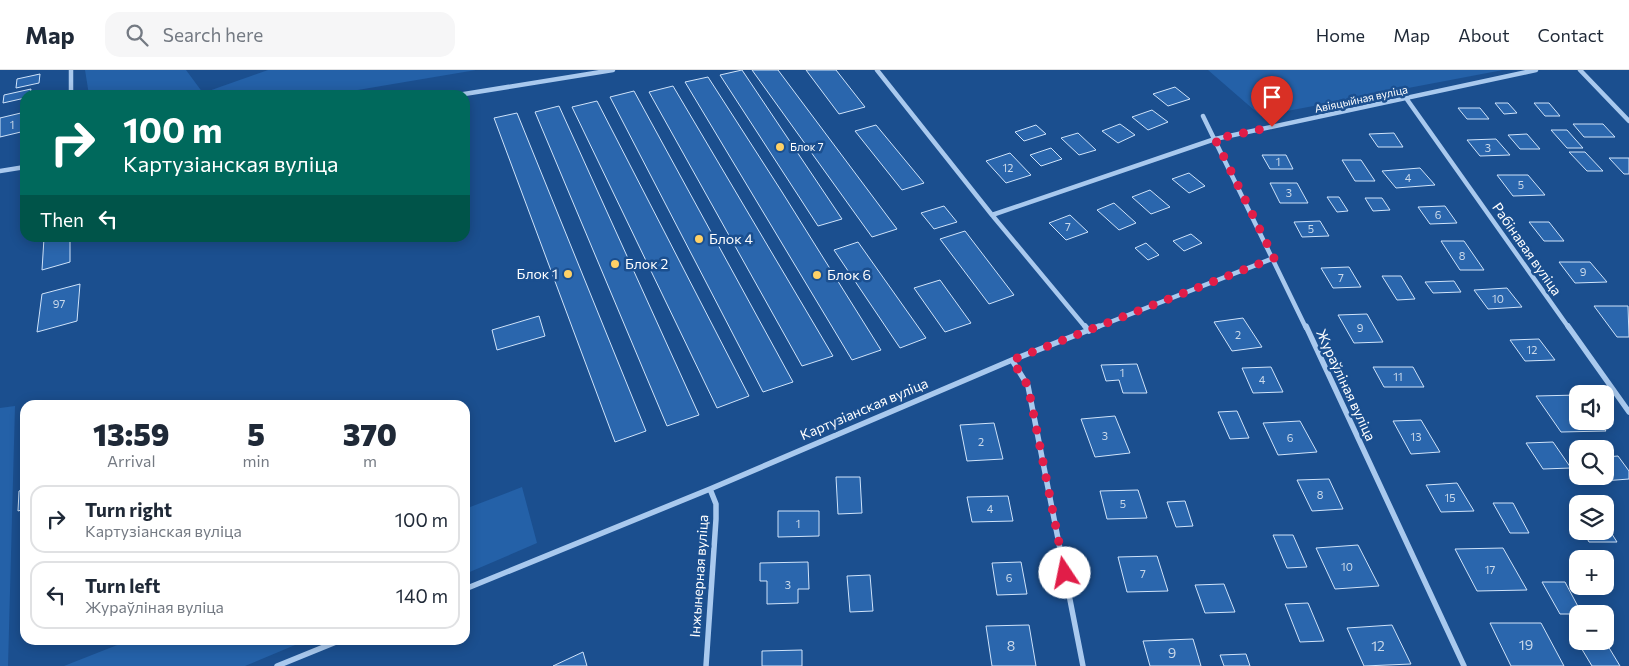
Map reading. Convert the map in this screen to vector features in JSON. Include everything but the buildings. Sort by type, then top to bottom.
[{"type":"street","points":[[71,70],[71,90]]},
{"type":"street","points":[[470,93],[613,70]]},
{"type":"street","points":[[877,70],[992,215],[1089,331]]},
{"type":"street","name":"Авіяцыйная вуліца","points":[[992,215],[1215,139],[1536,70]]},
{"type":"street","points":[[1580,70],[1629,121]]},
{"type":"street","name":"Рабінавая вуліца","points":[[1406,98],[1629,412]]},
{"type":"street","name":"Жураўліная вуліца","points":[[1203,116],[1274,258],[1464,666]]},
{"type":"street","points":[[0,171],[20,168]]},
{"type":"street","name":"Картузіанская вуліца","points":[[470,587],[710,489],[1012,360],[1274,258]]},
{"type":"street","points":[[1012,360],[1028,386],[1083,666]]},
{"type":"street","name":"Інжынерная вуліца","points":[[706,666],[716,518],[716,504],[710,489]]},
{"type":"street","points":[[277,666],[329,645]]},
{"type":"shaded area","points":[[85,70],[186,70],[201,90],[88,90]]},
{"type":"shaded area","points":[[268,70],[476,70],[358,90],[211,90]]},
{"type":"shaded area","points":[[1208,70],[1503,70],[1261,116]]},
{"type":"shaded area","points":[[15,406],[8,666],[0,666],[0,408]]},
{"type":"shaded area","points":[[522,487],[537,543],[470,572],[470,507]]},
{"type":"shaded area","points":[[117,645],[295,645],[245,666],[64,666]]},
{"type":"place","name":"Блок 7","points":[[780,147]]},
{"type":"place","name":"Блок 4","points":[[699,239]]},
{"type":"place","name":"Блок 2","points":[[615,264]]},
{"type":"place","name":"Блок 1","points":[[568,274]]},
{"type":"place","name":"Блок 6","points":[[817,275]]},
{"type":"route","points":[[1065,573],[1028,386],[1012,360],[1274,258],[1215,139],[1272,127]]}]
